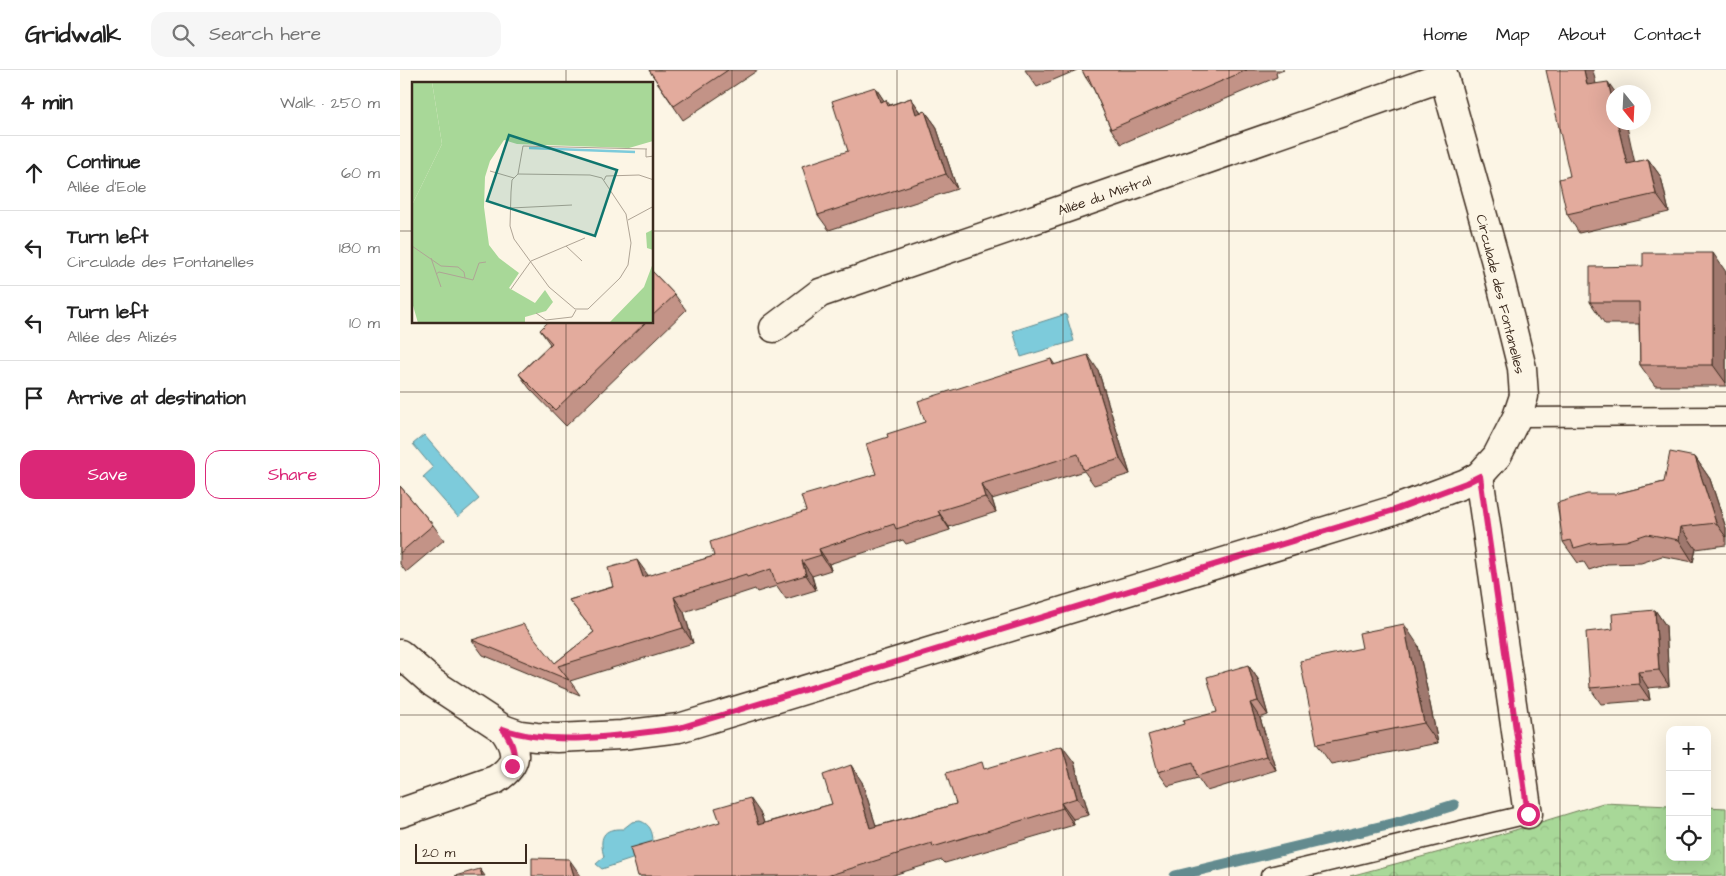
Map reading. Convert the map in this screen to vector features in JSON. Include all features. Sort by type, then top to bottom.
[{"type":"street","name":"Allée du Mistral","points":[[774,328],[820,293],[1041,217],[1442,74]]},
{"type":"street","name":"Circulade des Fontanelles","points":[[400,654],[433,683],[503,729],[520,735],[557,738],[622,736],[679,728],[1391,511],[1480,476],[1497,456],[1517,416],[1524,396],[1522,368],[1442,74]]},
{"type":"street","points":[[1480,476],[1528,814]]},
{"type":"street","points":[[400,813],[495,780],[504,774],[512,766],[514,759],[511,740],[503,729]]},
{"type":"lane","points":[[1517,416],[1726,416]]},
{"type":"lane","points":[[1270,876],[1528,814]]},
{"type":"green space","points":[[1603,803],[1666,806],[1666,861],[1711,861],[1711,807],[1726,808],[1726,876],[1350,876],[1466,845]]},
{"type":"water","points":[[1066,314],[1074,341],[1021,357],[1013,331]]},
{"type":"water","points":[[424,435],[479,499],[458,517],[423,477],[433,468],[413,444]]},
{"type":"water","points":[[640,821],[650,829],[653,842],[641,856],[602,869],[596,864],[604,857],[602,840],[606,832],[623,829],[632,822]]},
{"type":"building","points":[[649,70],[728,70],[674,106]]},
{"type":"building","points":[[1082,70],[1247,70],[1111,129],[1088,76],[1086,78]]},
{"type":"building","points":[[1546,70],[1584,70],[1587,85],[1608,82],[1609,85],[1606,85],[1606,130],[1619,130],[1627,164],[1648,159],[1656,194],[1567,214],[1559,179],[1570,176]]},
{"type":"building","points":[[875,87],[880,102],[886,100],[888,106],[911,98],[916,114],[925,111],[946,174],[818,215],[802,166],[848,151],[832,101]]},
{"type":"building","points":[[1643,253],[1713,253],[1713,365],[1640,365],[1639,302],[1590,302],[1590,267],[1643,266]]},
{"type":"building","points":[[654,273],[675,295],[654,314]]},
{"type":"building","points":[[546,324],[644,324],[555,410],[519,374],[552,343],[540,330]]},
{"type":"building","points":[[1088,355],[1120,459],[1083,470],[1078,454],[981,484],[985,497],[938,511],[940,515],[896,529],[894,524],[819,549],[821,555],[802,561],[806,575],[776,584],[771,569],[747,577],[746,574],[674,597],[683,628],[558,666],[569,680],[472,640],[523,624],[555,663],[594,632],[569,600],[613,587],[608,568],[637,560],[643,577],[714,556],[710,542],[806,511],[801,496],[876,474],[866,444],[888,437],[887,434],[925,422],[918,401],[1051,359],[1053,365]]},
{"type":"building","points":[[1670,452],[1695,457],[1716,523],[1681,527],[1679,540],[1647,534],[1626,541],[1592,543],[1574,548],[1571,540],[1563,542],[1557,503],[1587,494],[1615,494],[1664,482]]},
{"type":"building","points":[[400,486],[433,525],[400,553]]},
{"type":"building","points":[[1655,610],[1659,670],[1638,672],[1639,684],[1590,688],[1586,632],[1613,629],[1612,614]]},
{"type":"building","points":[[1404,624],[1424,723],[1317,744],[1300,661],[1362,648],[1359,633]]},
{"type":"building","points":[[1248,665],[1258,701],[1250,703],[1266,756],[1197,776],[1193,762],[1158,772],[1148,735],[1184,724],[1183,721],[1217,712],[1207,677]]},
{"type":"building","points":[[1062,746],[1077,798],[1061,803],[1063,808],[933,847],[932,843],[827,876],[638,876],[630,848],[720,822],[715,808],[750,798],[758,825],[832,804],[823,775],[851,765],[870,828],[956,804],[946,773],[982,762],[984,769]]},
{"type":"building","points":[[532,858],[569,859],[574,876],[532,876]]},
{"type":"building","points":[[480,869],[482,876],[455,876]]},
{"type":"waterway","points":[[1175,876],[1396,823],[1454,805]]},
{"type":"route","points":[[512,766],[514,750],[511,740],[503,729],[520,735],[557,738],[622,736],[679,728],[1391,511],[1480,476],[1528,814]]}]
